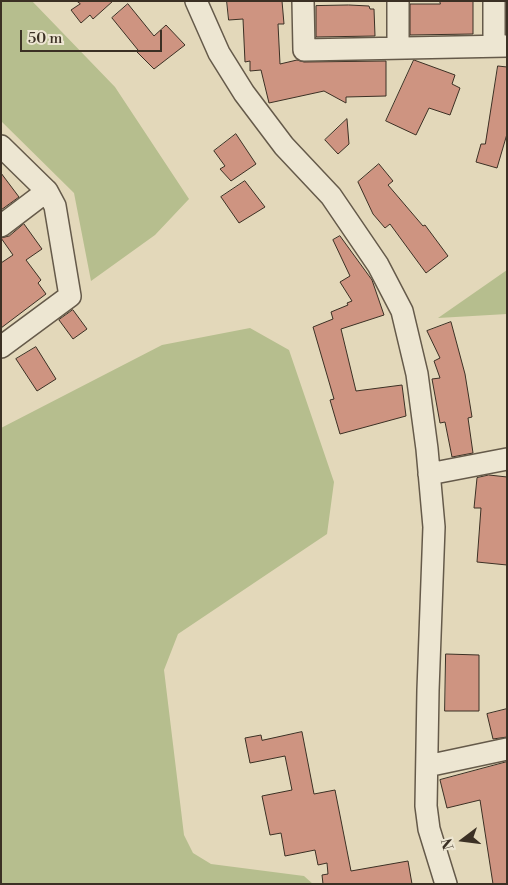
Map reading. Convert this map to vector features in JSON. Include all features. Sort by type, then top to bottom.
[{"type":"street","points":[[196,1],[219,53],[244,93],[284,146],[331,196],[378,264],[402,311],[417,374],[434,527],[426,806],[429,829],[446,884]]},
{"type":"street","points":[[303,1],[304,50],[500,46],[494,1]]},
{"type":"street","points":[[398,1],[398,48]]},
{"type":"street","points":[[1,146],[47,191],[55,206],[70,296],[1,347]]},
{"type":"street","points":[[1,226],[47,191]]},
{"type":"street","points":[[429,474],[507,459]]},
{"type":"street","points":[[427,766],[507,748]]},
{"type":"green space","points":[[1,1],[32,1],[115,87],[189,199],[155,235],[91,281],[74,193],[1,121]]},
{"type":"green space","points":[[507,270],[507,314],[438,318]]},
{"type":"green space","points":[[250,328],[289,350],[334,482],[327,534],[178,634],[164,670],[184,835],[193,853],[211,864],[304,876],[313,884],[1,884],[1,428],[162,345]]},
{"type":"building","points":[[77,1],[113,1],[93,19],[90,15],[81,23],[71,10],[80,4]]},
{"type":"building","points":[[227,1],[282,1],[284,24],[278,24],[280,64],[297,60],[304,62],[386,61],[386,96],[346,97],[346,103],[324,91],[269,103],[261,70],[250,71],[250,61],[245,62],[243,19],[229,20]]},
{"type":"building","points":[[440,1],[473,1],[473,34],[410,35],[410,4],[440,4]]},
{"type":"building","points":[[128,4],[154,36],[166,25],[185,45],[154,69],[136,51],[138,50],[112,18]]},
{"type":"building","points":[[316,6],[369,6],[370,9],[374,9],[375,36],[316,37]]},
{"type":"building","points":[[414,60],[455,75],[452,84],[460,88],[450,115],[429,108],[416,135],[386,121]]},
{"type":"building","points":[[498,66],[507,67],[507,134],[497,168],[476,162],[481,144],[485,144]]},
{"type":"building","points":[[347,119],[349,144],[338,154],[325,140]]},
{"type":"building","points":[[236,134],[256,164],[231,181],[220,169],[225,166],[214,151]]},
{"type":"building","points":[[379,164],[393,181],[388,185],[423,226],[425,225],[448,256],[426,273],[390,224],[385,228],[373,214],[358,182]]},
{"type":"building","points":[[1,173],[19,197],[1,210]]},
{"type":"building","points":[[245,181],[265,207],[239,223],[221,197]]},
{"type":"building","points":[[24,224],[42,249],[26,260],[41,280],[38,283],[46,294],[1,328],[1,263],[13,255],[1,238],[9,236]]},
{"type":"building","points":[[340,236],[372,280],[384,315],[341,329],[356,391],[402,385],[406,416],[340,434],[330,400],[334,399],[313,327],[333,319],[331,312],[348,305],[347,303],[352,301],[340,282],[350,276],[333,240]]},
{"type":"building","points":[[73,310],[87,329],[73,339],[59,320]]},
{"type":"building","points":[[451,322],[465,374],[472,417],[468,418],[473,453],[452,457],[445,422],[440,423],[432,379],[440,378],[434,361],[440,358],[427,331]]},
{"type":"building","points":[[36,347],[56,379],[37,391],[16,359]]},
{"type":"building","points":[[489,475],[507,477],[507,565],[477,562],[481,508],[474,508],[477,478]]},
{"type":"building","points":[[446,654],[479,655],[479,711],[445,711]]},
{"type":"building","points":[[507,709],[507,737],[493,739],[487,714]]},
{"type":"building","points":[[302,732],[314,794],[335,790],[351,871],[408,861],[412,884],[323,884],[322,875],[328,874],[327,863],[318,865],[315,850],[285,856],[281,833],[270,835],[262,796],[292,790],[285,756],[250,763],[245,738],[261,735],[262,740]]},
{"type":"building","points":[[507,762],[507,884],[493,884],[480,800],[447,808],[440,780]]}]
